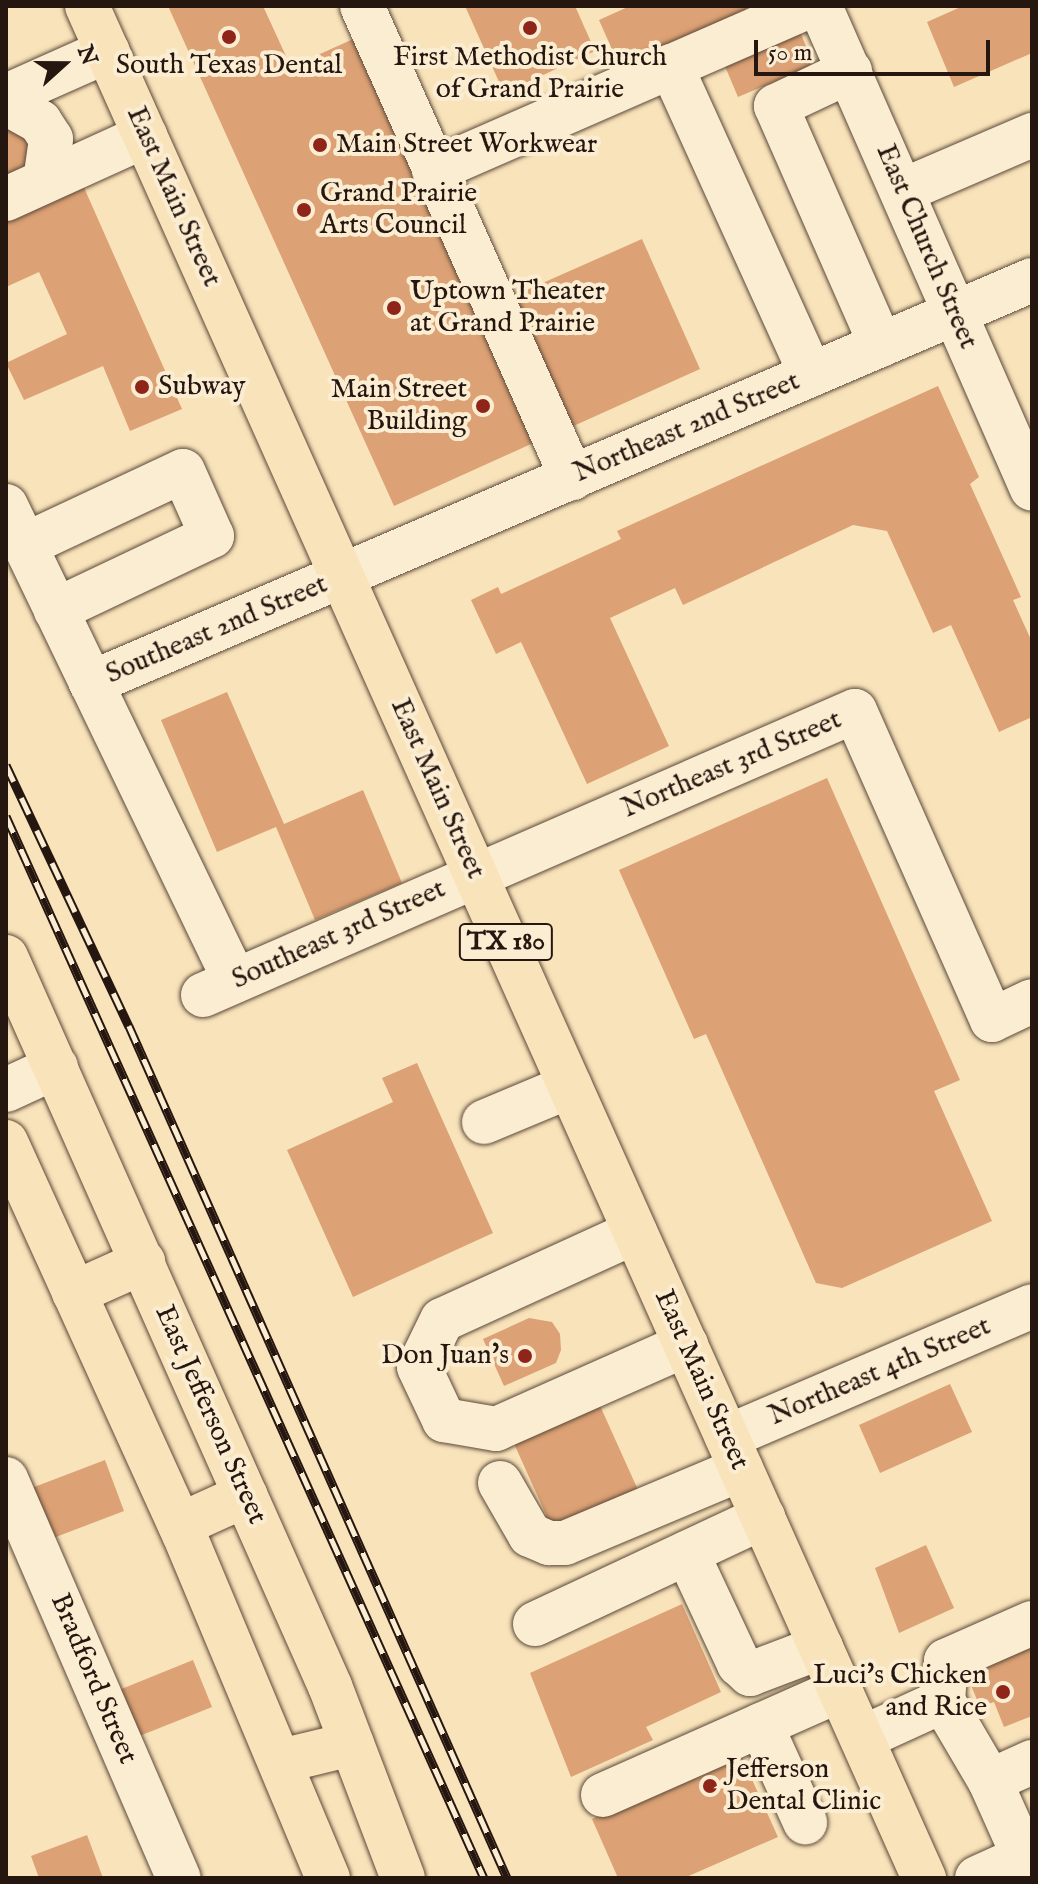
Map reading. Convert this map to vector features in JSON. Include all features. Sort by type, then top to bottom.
[{"type":"main road","name":"East Main Street","points":[[87,6],[924,1878]]},
{"type":"main road","name":"East Jefferson Street","points":[[6,957],[330,1686],[403,1878]]},
{"type":"main road","points":[[6,1142],[180,1525],[328,1878]]},
{"type":"main road","points":[[74,1293],[143,1262]]},
{"type":"main road","points":[[180,1525],[246,1495]]},
{"type":"main road","points":[[281,1761],[352,1744]]},
{"type":"street","points":[[362,6],[572,478]]},
{"type":"street","points":[[434,170],[810,6]]},
{"type":"street","name":"East Church Street","points":[[820,6],[1031,485]]},
{"type":"street","points":[[6,96],[107,51]]},
{"type":"street","points":[[671,66],[811,375]]},
{"type":"street","points":[[850,71],[776,106],[881,345]]},
{"type":"street","points":[[6,103],[40,122],[51,139],[64,173]]},
{"type":"street","points":[[902,191],[1032,135]]},
{"type":"street","points":[[6,199],[145,136]]},
{"type":"street","name":"Northeast 2nd Street","points":[[342,578],[1032,280]]},
{"type":"street","points":[[25,545],[183,471],[212,536],[56,610]]},
{"type":"street","points":[[6,506],[91,683]]},
{"type":"street","name":"Southeast 2nd Street","points":[[91,683],[342,578]]},
{"type":"street","name":"Southeast 3rd Street","points":[[91,683],[219,988],[476,876]]},
{"type":"street","name":"Northeast 3rd Street","points":[[476,876],[855,711],[992,1020],[1032,1001]]},
{"type":"street","points":[[6,1090],[56,1067]]},
{"type":"street","points":[[484,1122],[570,1086]]},
{"type":"street","points":[[635,1232],[442,1320],[419,1367],[444,1420],[496,1429],[686,1345]]},
{"type":"street","name":"Northeast 4th Street","points":[[500,1483],[530,1535],[549,1543],[565,1543],[734,1453],[1032,1306]]},
{"type":"street","name":"Bradford Street","points":[[6,1479],[179,1878]]},
{"type":"street","points":[[535,1624],[763,1517]]},
{"type":"street","points":[[687,1553],[739,1664],[750,1674],[821,1647]]},
{"type":"street","points":[[977,1878],[1028,1866],[990,1781],[943,1701],[946,1661],[1032,1623]]},
{"type":"street","points":[[603,1795],[840,1690]]},
{"type":"street","points":[[862,1738],[943,1701]]},
{"type":"street","points":[[761,1725],[805,1822]]},
{"type":"street","points":[[990,1781],[1032,1762]]},
{"type":"building","points":[[168,6],[263,6],[291,67],[360,36],[542,439],[394,506]]},
{"type":"building","name":"First Methodist Church of Grand Prairie","points":[[465,6],[575,6],[595,51],[504,93]]},
{"type":"building","points":[[630,6],[745,6],[749,16],[622,72],[599,20]]},
{"type":"building","points":[[963,6],[1032,6],[1032,53],[954,87],[927,22]]},
{"type":"building","points":[[800,32],[814,65],[738,97],[724,64]]},
{"type":"building","points":[[18,120],[42,173],[6,190],[6,125]]},
{"type":"building","points":[[78,174],[182,409],[130,431],[103,366],[24,400],[6,363],[67,334],[39,272],[6,287],[6,207]]},
{"type":"building","points":[[642,239],[700,369],[569,428],[511,297]]},
{"type":"building","points":[[938,386],[979,477],[970,484],[1021,597],[1013,600],[1032,642],[1032,717],[999,732],[951,625],[933,633],[887,531],[853,525],[683,605],[675,588],[610,618],[669,746],[587,784],[521,642],[496,654],[471,600],[498,587],[501,594],[621,539],[617,531]]},
{"type":"building","points":[[227,692],[284,824],[363,790],[402,883],[315,920],[276,827],[217,852],[161,720]]},
{"type":"building","points":[[827,778],[960,1080],[934,1091],[992,1221],[842,1288],[816,1283],[706,1034],[694,1039],[619,870]]},
{"type":"building","points":[[417,1063],[493,1233],[353,1297],[287,1150],[393,1102],[382,1078]]},
{"type":"building","name":"Don Juan's","points":[[529,1318],[552,1322],[560,1334],[561,1350],[556,1363],[504,1386],[483,1339]]},
{"type":"building","points":[[950,1384],[972,1432],[880,1473],[859,1425]]},
{"type":"building","points":[[597,1399],[638,1490],[552,1528],[511,1437]]},
{"type":"building","points":[[105,1460],[124,1511],[48,1540],[29,1489]]},
{"type":"building","points":[[926,1545],[954,1608],[899,1633],[875,1568]]},
{"type":"building","points":[[682,1604],[721,1692],[646,1727],[653,1740],[571,1777],[530,1673]]},
{"type":"building","name":"Luci's Chicken and Rice","points":[[1032,1644],[1032,1716],[1004,1727],[994,1702],[980,1707],[970,1683],[985,1676],[981,1665]]},
{"type":"building","points":[[193,1660],[212,1707],[137,1737],[119,1690]]},
{"type":"building","name":"Jefferson Dental Clinic","points":[[740,1753],[778,1837],[684,1878],[618,1878],[592,1819]]},
{"type":"building","points":[[87,1835],[103,1878],[39,1878],[31,1856]]},
{"type":"railway","points":[[6,765],[129,1026],[507,1878]]},
{"type":"railway","points":[[6,816],[484,1878]]},
{"type":"place","name":"First Methodist Church of Grand Prairie","points":[[530,28]]},
{"type":"place","name":"South Texas Dental","points":[[229,37]]},
{"type":"place","name":"Main Street Workwear","points":[[320,145]]},
{"type":"place","name":"Grand Prairie Arts Council","points":[[304,210]]},
{"type":"place","name":"Uptown Theater at Grand Prairie","points":[[394,308]]},
{"type":"place","name":"Subway","points":[[142,387]]},
{"type":"place","name":"Main Street Building","points":[[483,406]]},
{"type":"place","name":"Don Juan's","points":[[525,1356]]},
{"type":"place","name":"Luci's Chicken and Rice","points":[[1003,1692]]},
{"type":"place","name":"Jefferson Dental Clinic","points":[[710,1786]]}]
